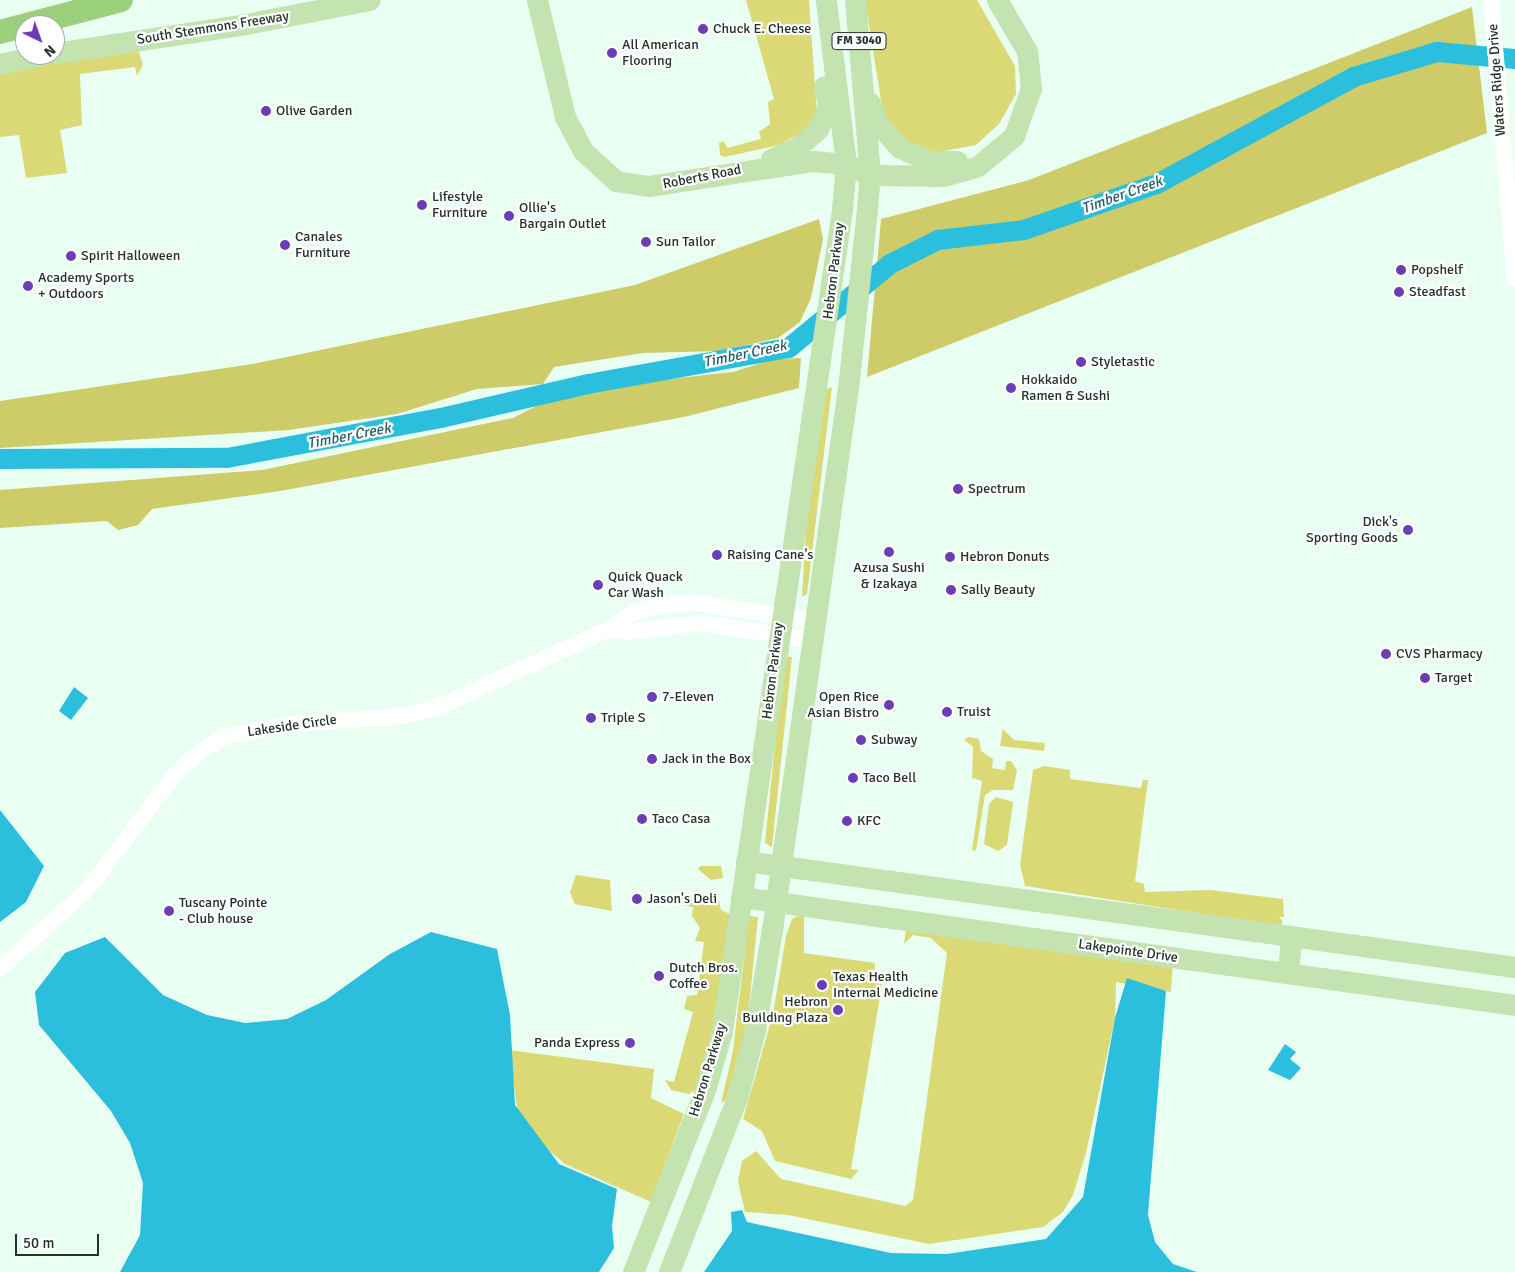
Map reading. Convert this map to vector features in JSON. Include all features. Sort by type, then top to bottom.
[{"type":"highway","points":[[0,32],[121,0]]},
{"type":"main road","name":"South Stemmons Freeway","points":[[65,51],[246,24],[370,0]]},
{"type":"main road","name":"Roberts Road","points":[[537,0],[565,117],[583,151],[606,174],[634,185],[676,185],[754,167],[812,160],[846,164],[870,175]]},
{"type":"main road","points":[[754,167],[798,147],[822,122],[828,105],[818,20],[825,0]]},
{"type":"main road","name":"Hebron Parkway","points":[[633,1272],[696,1113],[722,1031],[779,624],[818,390],[842,209],[846,164],[825,0]]},
{"type":"main road","name":"FM 3040","points":[[855,0],[863,82]]},
{"type":"main road","points":[[863,82],[879,125],[909,154],[950,162],[991,146],[1016,111],[1022,76],[1013,50],[984,0]]},
{"type":"main road","points":[[870,175],[956,174],[988,161],[1014,136],[1030,101],[1030,63],[1022,39],[997,0]]},
{"type":"main road","points":[[0,64],[15,61]]},
{"type":"main road","name":"Hebron Parkway","points":[[669,1272],[727,1125],[755,1030],[776,903],[849,380],[868,208],[870,175],[863,82]]},
{"type":"main road","points":[[746,861],[781,864],[1290,937],[1515,967]]},
{"type":"main road","name":"Lakepointe Drive","points":[[741,896],[776,903],[900,917],[1515,1005]]},
{"type":"main road","points":[[1288,973],[1290,937]]},
{"type":"main road","points":[[696,1113],[727,1125]]},
{"type":"street","name":"Waters Ridge Drive","points":[[1491,1],[1515,278]]},
{"type":"street","name":"Lakeside Circle","points":[[0,969],[74,904],[176,773],[219,741],[292,724],[406,716],[443,704],[607,630],[635,612],[658,606],[696,603],[779,624],[814,630]]},
{"type":"street","name":"Lakeside Circle","points":[[607,630],[700,623],[779,624]]},
{"type":"shaded area","points":[[746,0],[809,0],[817,115],[801,133],[779,145],[725,157],[720,155],[719,143],[724,141],[727,148],[761,139],[759,132],[770,124],[768,102],[774,99]]},
{"type":"shaded area","points":[[865,0],[977,0],[1015,66],[1016,94],[999,124],[976,145],[927,154],[902,139],[883,113]]},
{"type":"shaded area","points":[[1472,7],[1487,133],[867,377],[881,219],[1029,180]]},
{"type":"shaded area","points":[[138,49],[143,65],[137,76],[135,67],[80,74],[82,125],[60,130],[67,173],[26,178],[19,135],[0,137],[0,69],[28,65],[65,65],[65,60]]},
{"type":"shaded area","points":[[819,219],[823,239],[811,298],[800,322],[778,338],[720,351],[643,353],[554,367],[543,384],[477,389],[397,414],[289,430],[0,448],[0,401],[253,364],[635,285]]},
{"type":"shaded area","points":[[801,358],[799,388],[684,417],[280,491],[152,509],[138,525],[118,530],[107,521],[0,528],[0,490],[262,470],[513,418],[550,399],[597,387],[733,372],[773,359]]},
{"type":"shaded area","points":[[832,387],[807,594],[802,597],[808,494],[824,390]]},
{"type":"shaded area","points":[[784,656],[792,657],[772,847],[765,843]]},
{"type":"shaded area","points":[[1003,729],[1014,740],[1045,743],[1044,751],[1000,746]]},
{"type":"shaded area","points":[[969,737],[979,739],[981,751],[993,759],[992,768],[1005,770],[1006,761],[1011,761],[1017,770],[1013,790],[993,790],[985,795],[976,851],[972,850],[982,781],[972,778],[973,747],[964,740]]},
{"type":"shaded area","points":[[1044,766],[1070,770],[1070,779],[1141,788],[1143,780],[1148,780],[1135,881],[1144,884],[1145,892],[1211,890],[1283,899],[1284,917],[1279,917],[1283,922],[1279,926],[1025,886],[1020,865],[1033,770]]},
{"type":"shaded area","points":[[996,797],[1013,802],[1007,845],[998,851],[984,844],[989,804]]},
{"type":"shaded area","points":[[700,866],[721,866],[723,878],[711,880],[698,869]]},
{"type":"shaded area","points":[[576,875],[610,880],[612,911],[575,904],[570,893]]},
{"type":"shaded area","points":[[690,897],[719,901],[721,910],[730,914],[714,1026],[695,1090],[689,1094],[671,1090],[665,1080],[674,1082],[693,1012],[684,1009],[687,996],[697,995],[704,942],[695,941],[700,928],[692,916],[693,907],[683,905]]},
{"type":"shaded area","points":[[804,913],[804,953],[875,963],[874,981],[882,985],[851,1169],[859,1170],[851,1179],[775,1161],[762,1131],[743,1119],[773,1014],[786,936],[792,919]]},
{"type":"shaded area","points":[[749,916],[758,917],[747,1027],[726,1100],[721,1103],[733,1051]]},
{"type":"shaded area","points":[[906,929],[1173,962],[1171,992],[1116,982],[1115,1018],[1086,1153],[1073,1195],[1063,1212],[1043,1227],[929,1244],[788,1215],[745,1212],[738,1181],[742,1161],[756,1151],[781,1179],[905,1206],[913,1200],[947,953],[931,938],[913,935],[904,944]]},
{"type":"shaded area","points":[[509,1050],[654,1069],[651,1098],[684,1114],[651,1202],[565,1164],[541,1144],[518,1113]]},
{"type":"water","points":[[74,687],[88,698],[71,720],[59,711]]},
{"type":"water","points":[[0,810],[44,866],[26,902],[0,922]]},
{"type":"water","points":[[431,932],[497,949],[510,1015],[515,1105],[559,1164],[617,1189],[612,1226],[614,1248],[599,1272],[120,1272],[140,1235],[143,1183],[130,1143],[111,1111],[39,1025],[35,992],[65,953],[105,937],[163,995],[207,1015],[245,1023],[287,1019],[326,1000],[390,954]]},
{"type":"water","points":[[1127,978],[1166,991],[1148,1215],[1155,1242],[1173,1264],[1197,1272],[704,1272],[732,1231],[731,1212],[742,1210],[747,1222],[891,1253],[947,1254],[1046,1239],[1083,1197],[1115,1018]]},
{"type":"water","points":[[1285,1044],[1296,1052],[1290,1059],[1301,1068],[1290,1080],[1268,1070]]},
{"type":"waterway","name":"Timber Creek","points":[[0,459],[227,458],[441,418],[588,384],[789,348],[890,264],[938,240],[1024,230],[1157,184],[1354,77],[1437,52],[1515,59]]},
{"type":"place","name":"Chuck E. Cheese","points":[[703,29]]},
{"type":"place","name":"All American Flooring","points":[[612,53]]},
{"type":"place","name":"Olive Garden","points":[[266,111]]},
{"type":"place","name":"Lifestyle Furniture","points":[[422,205]]},
{"type":"place","name":"Ollie's Bargain Outlet","points":[[509,216]]},
{"type":"place","name":"Sun Tailor","points":[[646,242]]},
{"type":"place","name":"Canales Furniture","points":[[285,245]]},
{"type":"place","name":"Spirit Halloween","points":[[71,256]]},
{"type":"place","name":"Popshelf","points":[[1401,270]]},
{"type":"place","name":"Academy Sports + Outdoors","points":[[28,286]]},
{"type":"place","name":"Steadfast","points":[[1399,292]]},
{"type":"place","name":"Styletastic","points":[[1081,362]]},
{"type":"place","name":"Hokkaido Ramen & Sushi","points":[[1011,388]]},
{"type":"place","name":"Spectrum","points":[[958,489]]},
{"type":"place","name":"Dick's Sporting Goods","points":[[1408,530]]},
{"type":"place","name":"Azusa Sushi & Izakaya","points":[[889,552]]},
{"type":"place","name":"Raising Cane's","points":[[717,555]]},
{"type":"place","name":"Hebron Donuts","points":[[950,557]]},
{"type":"place","name":"Quick Quack Car Wash","points":[[598,585]]},
{"type":"place","name":"Sally Beauty","points":[[951,590]]},
{"type":"place","name":"CVS Pharmacy","points":[[1386,654]]},
{"type":"place","name":"Target","points":[[1425,678]]},
{"type":"place","name":"7-Eleven","points":[[652,697]]},
{"type":"place","name":"Open Rice Asian Bistro","points":[[889,705]]},
{"type":"place","name":"Truist","points":[[947,712]]},
{"type":"place","name":"Triple S","points":[[591,718]]},
{"type":"place","name":"Subway","points":[[861,740]]},
{"type":"place","name":"Jack in the Box","points":[[652,759]]},
{"type":"place","name":"Taco Bell","points":[[853,778]]},
{"type":"place","name":"Taco Casa","points":[[642,819]]},
{"type":"place","name":"KFC","points":[[847,821]]},
{"type":"place","name":"Jason's Deli","points":[[637,899]]},
{"type":"place","name":"Tuscany Pointe - Club house","points":[[169,911]]},
{"type":"place","name":"Dutch Bros. Coffee","points":[[659,976]]},
{"type":"place","name":"Texas Health Internal Medicine","points":[[822,985]]},
{"type":"place","name":"Hebron Building Plaza","points":[[838,1010]]},
{"type":"place","name":"Panda Express","points":[[630,1043]]}]
